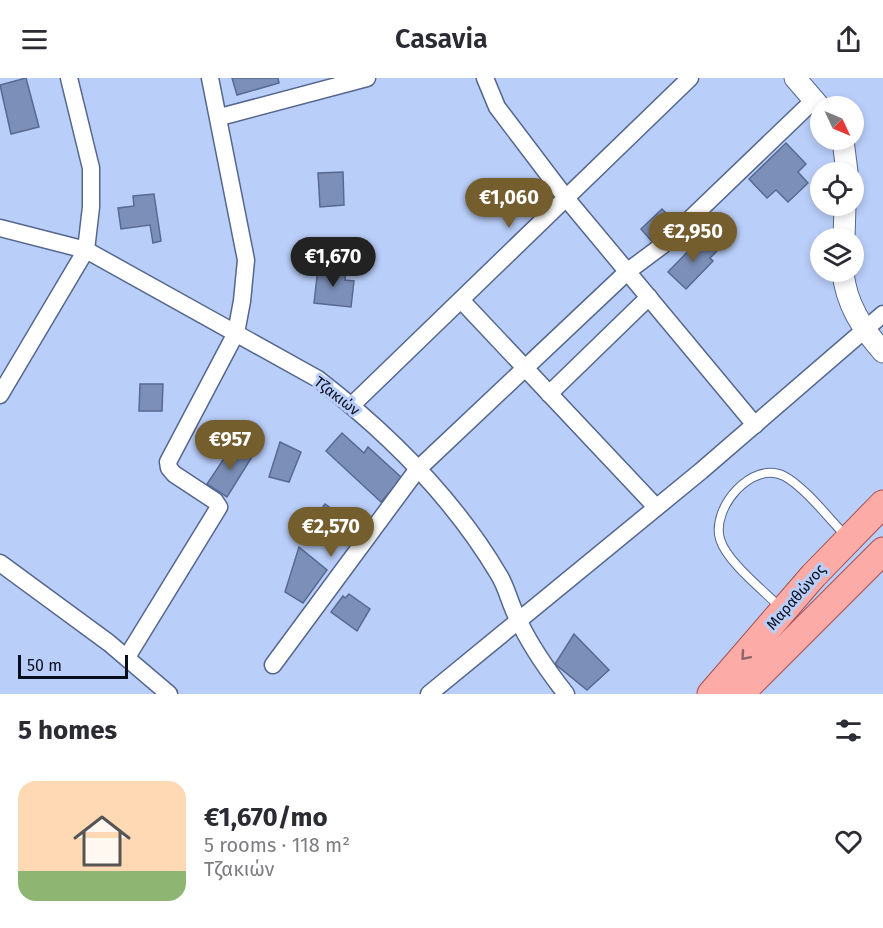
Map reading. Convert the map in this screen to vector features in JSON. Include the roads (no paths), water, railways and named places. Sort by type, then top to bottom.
[{"type":"main road","name":"Μαραθώνος","points":[[711,694],[783,610],[883,504]]},
{"type":"main road","points":[[795,639],[831,581],[883,522]]},
{"type":"main road","name":"Μαραθώνος","points":[[740,694],[883,551]]},
{"type":"street","points":[[0,395],[86,250],[91,207],[90,168],[69,78]]},
{"type":"street","points":[[128,657],[219,507],[215,501],[168,468],[168,462],[236,333],[246,260],[220,117],[210,78]]},
{"type":"street","points":[[220,117],[367,78]]},
{"type":"street","points":[[485,78],[497,107],[566,198],[755,425]]},
{"type":"street","points":[[352,405],[690,78]]},
{"type":"street","points":[[795,78],[811,96]]},
{"type":"street","points":[[273,665],[417,470],[628,271],[663,244],[810,109]]},
{"type":"street","name":"Τζακιών","points":[[0,228],[86,250],[318,379],[352,405],[384,434],[437,491],[500,577],[517,619],[566,694]]},
{"type":"street","points":[[845,282],[851,306],[866,331],[883,352]]},
{"type":"street","points":[[549,394],[650,297]]},
{"type":"street","points":[[461,300],[656,507]]},
{"type":"street","points":[[429,694],[517,619],[755,425],[883,314]]},
{"type":"street","points":[[0,563],[128,657],[169,694]]},
{"type":"lane","points":[[783,610],[733,559],[720,539],[719,526],[722,512],[735,493],[749,480],[762,473],[785,477],[848,539]]}]
